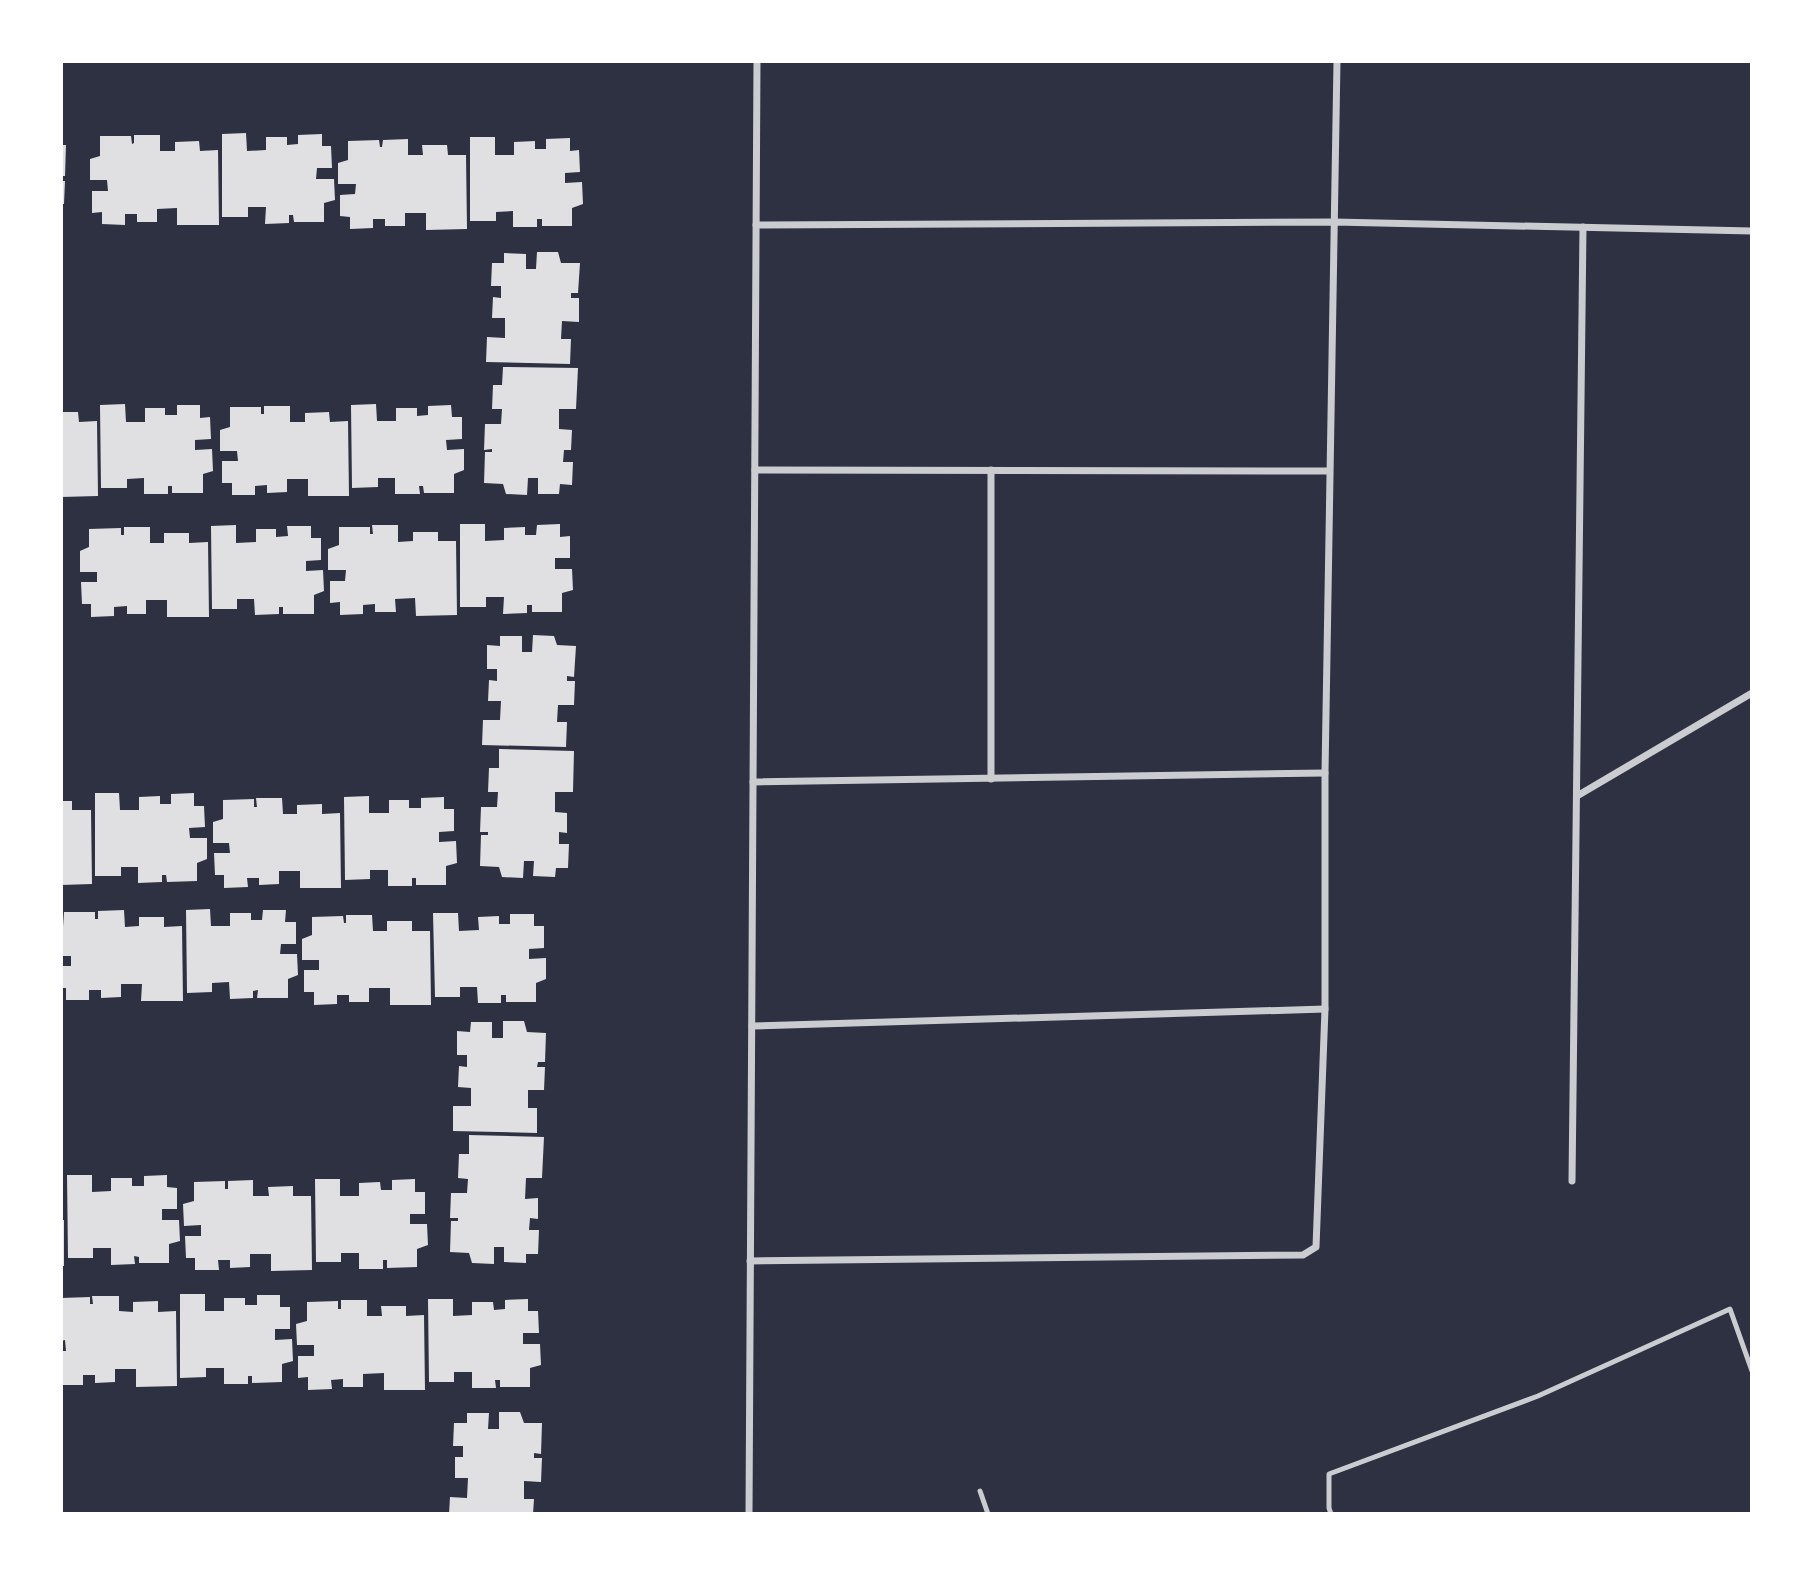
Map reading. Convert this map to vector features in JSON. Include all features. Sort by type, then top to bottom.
[{"type":"street","points":[[749,1514],[757,61]]},
{"type":"street","points":[[750,1261],[1303,1255],[1316,1247],[1325,1009],[1325,773],[1337,61]]},
{"type":"street","points":[[756,225],[1334,222],[1752,231]]},
{"type":"street","points":[[1572,1181],[1583,228]]},
{"type":"street","points":[[755,470],[1329,471]]},
{"type":"street","points":[[991,470],[991,779]]},
{"type":"street","points":[[1577,796],[1752,693]]},
{"type":"street","points":[[753,782],[1325,773]]},
{"type":"street","points":[[752,1026],[1325,1009]]},
{"type":"lane","points":[[1331,1514],[1329,1474],[1538,1396],[1730,1309],[1752,1371]]},
{"type":"lane","points":[[981,1491],[988,1514]]},
{"type":"building","points":[[246,133],[247,151],[266,150],[266,137],[287,137],[287,145],[298,144],[298,135],[322,134],[322,146],[331,146],[332,168],[317,168],[316,179],[334,179],[335,200],[324,203],[324,222],[294,222],[293,215],[289,215],[289,223],[265,224],[266,207],[248,207],[248,217],[222,217],[222,134]]},
{"type":"building","points":[[134,135],[160,135],[160,151],[175,151],[175,142],[199,141],[200,151],[218,150],[219,225],[177,225],[177,208],[157,209],[157,222],[137,222],[137,214],[125,214],[125,225],[102,224],[102,212],[92,213],[92,191],[108,191],[107,180],[90,180],[90,159],[100,156],[100,136],[131,136],[132,144]]},
{"type":"building","points":[[470,137],[495,137],[495,155],[514,155],[514,142],[535,141],[535,149],[546,149],[546,139],[570,138],[570,151],[579,150],[580,172],[565,173],[565,183],[582,182],[583,204],[572,208],[572,226],[542,226],[542,219],[537,219],[537,227],[513,227],[513,211],[496,212],[496,221],[470,221]]},
{"type":"building","points":[[408,139],[408,155],[423,155],[422,145],[447,145],[448,155],[466,155],[467,229],[426,230],[426,213],[405,213],[405,226],[385,226],[385,219],[373,219],[373,228],[350,229],[350,217],[340,216],[340,195],[355,194],[356,184],[338,184],[338,163],[348,160],[348,141],[379,140],[382,147],[383,140]]},
{"type":"building","points":[[61,145],[66,145],[65,176],[61,176]]},
{"type":"building","points":[[61,181],[65,181],[64,204],[61,204]]},
{"type":"building","points":[[537,252],[558,252],[561,263],[580,263],[578,293],[571,293],[571,298],[579,298],[579,322],[562,321],[561,339],[571,339],[570,364],[486,362],[487,337],[505,338],[505,318],[492,318],[493,297],[501,298],[501,286],[491,286],[492,263],[504,263],[504,253],[526,254],[526,269],[536,269]]},
{"type":"building","points":[[503,367],[578,368],[576,409],[559,409],[559,429],[572,430],[571,450],[564,450],[563,462],[573,462],[572,485],[560,484],[559,494],[538,494],[538,478],[528,478],[527,495],[506,494],[503,484],[484,483],[485,452],[492,452],[492,449],[484,450],[485,424],[501,424],[502,409],[492,409],[493,385],[502,385]]},
{"type":"building","points":[[125,404],[126,422],[145,422],[145,408],[165,408],[165,415],[177,415],[177,405],[200,405],[200,418],[210,417],[211,439],[195,440],[195,450],[212,449],[213,471],[203,474],[203,493],[172,493],[172,486],[168,486],[168,494],[144,494],[144,478],[127,479],[127,488],[101,488],[100,405]]},
{"type":"building","points":[[376,404],[377,421],[396,421],[396,408],[417,408],[417,416],[428,415],[428,406],[451,405],[452,417],[462,417],[462,439],[446,440],[447,450],[464,449],[464,470],[454,474],[454,493],[424,493],[423,486],[419,486],[420,494],[395,494],[395,478],[378,478],[378,487],[352,488],[351,405]]},
{"type":"building","points":[[264,406],[290,406],[290,422],[305,422],[305,413],[329,412],[330,422],[348,421],[349,496],[308,496],[308,479],[287,479],[287,492],[267,493],[267,485],[255,486],[255,495],[232,495],[232,483],[222,483],[222,461],[238,461],[237,451],[220,451],[220,430],[230,427],[230,407],[261,407],[261,414],[264,414]]},
{"type":"building","points":[[61,412],[78,412],[79,422],[97,421],[98,496],[61,497]]},
{"type":"building","points":[[460,524],[485,524],[485,541],[504,540],[504,528],[525,527],[525,535],[536,535],[537,525],[560,524],[560,537],[570,536],[570,558],[555,558],[555,569],[572,569],[573,590],[562,593],[562,612],[532,612],[532,605],[527,605],[527,613],[503,614],[504,597],[486,597],[486,607],[460,607]]},
{"type":"building","points":[[236,525],[236,543],[256,542],[256,529],[276,529],[276,537],[288,536],[287,526],[311,526],[311,538],[321,538],[321,560],[306,561],[306,571],[323,570],[324,591],[314,595],[314,614],[283,614],[283,607],[279,607],[279,614],[255,615],[254,599],[237,599],[237,609],[212,609],[211,526]]},
{"type":"building","points":[[372,525],[398,525],[398,542],[413,541],[413,532],[438,532],[438,541],[456,541],[457,615],[416,616],[415,598],[395,599],[396,612],[375,612],[375,604],[363,605],[363,614],[340,615],[340,602],[330,603],[330,581],[345,581],[346,570],[328,570],[328,549],[339,545],[339,527],[370,527],[370,534],[373,534]]},
{"type":"building","points":[[124,527],[150,527],[150,543],[164,543],[164,533],[189,533],[189,543],[208,542],[209,617],[167,617],[167,600],[146,600],[146,614],[127,614],[127,606],[114,607],[114,616],[91,617],[91,604],[82,604],[81,582],[97,582],[97,572],[80,572],[80,551],[89,547],[89,529],[121,528],[121,535],[124,535]]},
{"type":"building","points":[[533,635],[554,636],[557,645],[576,646],[574,677],[567,676],[567,681],[575,681],[574,705],[558,705],[557,722],[567,722],[566,747],[482,745],[483,720],[500,720],[501,701],[488,701],[489,680],[497,681],[497,669],[487,669],[487,645],[500,646],[500,636],[522,636],[522,652],[532,652]]},
{"type":"building","points":[[499,749],[574,751],[573,792],[555,792],[555,812],[567,813],[567,833],[559,832],[559,844],[569,844],[568,868],[556,868],[555,877],[533,876],[534,861],[524,861],[523,878],[502,877],[499,867],[480,866],[481,835],[488,835],[488,832],[480,832],[481,807],[497,807],[498,792],[488,792],[489,768],[499,768]]},
{"type":"building","points":[[95,793],[119,793],[120,810],[139,810],[139,797],[160,796],[160,804],[171,804],[171,794],[194,793],[194,806],[204,806],[205,827],[189,828],[190,838],[207,838],[207,859],[197,863],[197,881],[167,882],[166,875],[162,875],[162,882],[138,883],[138,867],[121,867],[121,876],[95,876]]},
{"type":"building","points":[[369,796],[369,813],[389,813],[389,800],[409,800],[409,808],[421,808],[421,798],[444,797],[444,809],[454,809],[454,831],[439,832],[439,842],[456,841],[457,863],[446,866],[446,885],[416,885],[416,878],[412,878],[412,886],[388,886],[388,870],[370,870],[370,879],[345,880],[344,797]]},
{"type":"building","points":[[256,798],[282,798],[283,814],[297,814],[297,805],[322,804],[322,814],[340,813],[341,888],[300,888],[300,871],[279,871],[279,884],[259,885],[259,878],[247,878],[248,887],[224,888],[224,875],[215,875],[214,853],[230,853],[229,843],[213,843],[213,822],[223,819],[223,800],[254,799],[254,807],[257,807]]},
{"type":"building","points":[[61,801],[72,801],[72,810],[91,810],[92,884],[61,885]]},
{"type":"building","points":[[210,909],[211,926],[230,926],[230,913],[251,913],[251,920],[262,920],[263,910],[286,910],[285,922],[296,922],[296,944],[281,944],[280,954],[297,954],[298,975],[288,979],[288,998],[257,998],[258,990],[253,991],[253,998],[230,999],[229,982],[212,983],[212,992],[187,993],[186,910]]},
{"type":"building","points":[[124,910],[125,927],[139,926],[139,917],[164,917],[164,927],[182,926],[183,1001],[141,1001],[142,984],[121,984],[121,997],[101,998],[101,990],[89,990],[89,1000],[66,1000],[66,988],[61,988],[61,966],[71,966],[71,956],[61,956],[64,912],[95,912],[95,919],[98,919],[98,911]]},
{"type":"building","points":[[433,913],[458,913],[459,931],[479,930],[478,917],[499,916],[499,924],[510,924],[510,914],[534,914],[534,926],[544,926],[544,948],[529,949],[529,959],[546,958],[546,979],[536,983],[536,1002],[506,1002],[506,995],[501,995],[501,1003],[478,1003],[477,987],[460,987],[460,997],[435,997]]},
{"type":"building","points":[[346,915],[372,915],[373,931],[387,931],[387,921],[412,921],[412,931],[430,931],[431,1005],[390,1005],[390,988],[369,988],[369,1002],[349,1002],[349,995],[337,995],[337,1004],[314,1005],[314,992],[304,992],[304,970],[319,970],[319,960],[302,960],[302,939],[312,935],[312,917],[343,916],[346,923]]},
{"type":"building","points":[[503,1021],[524,1021],[527,1032],[546,1033],[545,1062],[538,1062],[537,1067],[545,1067],[544,1090],[528,1090],[528,1108],[537,1108],[537,1133],[453,1131],[453,1106],[471,1106],[471,1088],[458,1087],[459,1066],[467,1067],[467,1055],[457,1055],[457,1031],[470,1032],[471,1022],[492,1022],[492,1038],[503,1038]]},
{"type":"building","points":[[469,1135],[544,1137],[542,1178],[526,1178],[525,1199],[538,1198],[538,1219],[530,1218],[529,1230],[539,1230],[538,1254],[526,1254],[526,1263],[504,1262],[504,1247],[494,1247],[494,1264],[472,1263],[469,1253],[450,1252],[451,1221],[458,1221],[458,1218],[450,1218],[451,1193],[467,1193],[468,1179],[458,1178],[459,1154],[469,1154]]},
{"type":"building","points":[[67,1175],[92,1175],[92,1192],[111,1191],[111,1178],[132,1178],[132,1186],[144,1186],[144,1176],[167,1175],[167,1187],[177,1188],[177,1209],[162,1209],[162,1220],[179,1220],[180,1241],[169,1244],[169,1263],[139,1263],[139,1257],[134,1256],[135,1264],[111,1265],[111,1248],[93,1248],[93,1258],[68,1258]]},
{"type":"building","points":[[315,1179],[340,1179],[340,1196],[359,1196],[359,1183],[380,1182],[381,1190],[392,1190],[392,1180],[415,1179],[415,1192],[425,1192],[425,1214],[410,1214],[410,1224],[427,1224],[428,1245],[417,1249],[417,1267],[387,1268],[387,1260],[383,1260],[383,1269],[359,1269],[359,1253],[341,1253],[341,1262],[316,1262]]},
{"type":"building","points":[[253,1180],[253,1196],[269,1196],[268,1187],[293,1186],[293,1196],[311,1196],[312,1270],[271,1271],[271,1254],[250,1254],[250,1267],[230,1268],[230,1260],[218,1260],[219,1270],[195,1270],[195,1258],[186,1258],[185,1236],[201,1236],[201,1225],[184,1226],[183,1204],[194,1201],[194,1182],[225,1181],[225,1189],[228,1189],[228,1181]]},
{"type":"building","points":[[61,1220],[64,1220],[64,1266],[61,1266]]},
{"type":"building","points":[[180,1294],[205,1294],[205,1311],[224,1311],[224,1298],[245,1298],[245,1305],[257,1305],[257,1295],[280,1295],[280,1307],[290,1307],[290,1329],[275,1329],[275,1340],[292,1339],[293,1361],[282,1364],[282,1382],[252,1383],[252,1376],[248,1376],[248,1384],[224,1384],[224,1368],[206,1368],[206,1377],[180,1378]]},
{"type":"building","points":[[92,1296],[119,1296],[119,1311],[133,1312],[133,1302],[158,1301],[158,1312],[176,1311],[177,1386],[136,1387],[136,1369],[115,1369],[115,1382],[95,1383],[95,1375],[83,1375],[83,1385],[61,1385],[61,1351],[66,1351],[65,1340],[61,1341],[61,1298],[90,1297],[90,1304],[93,1304]]},
{"type":"building","points":[[428,1299],[453,1299],[453,1316],[472,1315],[472,1302],[493,1302],[494,1310],[505,1309],[505,1300],[528,1299],[528,1311],[538,1311],[539,1333],[523,1333],[523,1344],[540,1344],[541,1365],[530,1368],[530,1387],[500,1387],[500,1380],[495,1380],[496,1388],[472,1388],[472,1372],[454,1372],[454,1382],[429,1382]]},
{"type":"building","points":[[341,1300],[367,1300],[367,1316],[382,1316],[381,1306],[406,1306],[406,1316],[424,1315],[425,1390],[384,1390],[384,1373],[363,1374],[363,1387],[343,1387],[343,1379],[331,1380],[332,1389],[308,1390],[308,1377],[298,1378],[298,1356],[314,1356],[314,1345],[297,1345],[296,1324],[307,1321],[307,1302],[338,1301],[338,1309],[341,1309]]},
{"type":"building","points":[[499,1412],[520,1412],[524,1423],[542,1423],[541,1454],[534,1453],[534,1458],[542,1458],[541,1482],[524,1481],[524,1499],[534,1499],[533,1514],[449,1514],[450,1497],[467,1498],[468,1478],[455,1478],[455,1457],[463,1457],[463,1446],[453,1446],[454,1423],[467,1423],[467,1413],[489,1413],[488,1429],[499,1429]]}]
